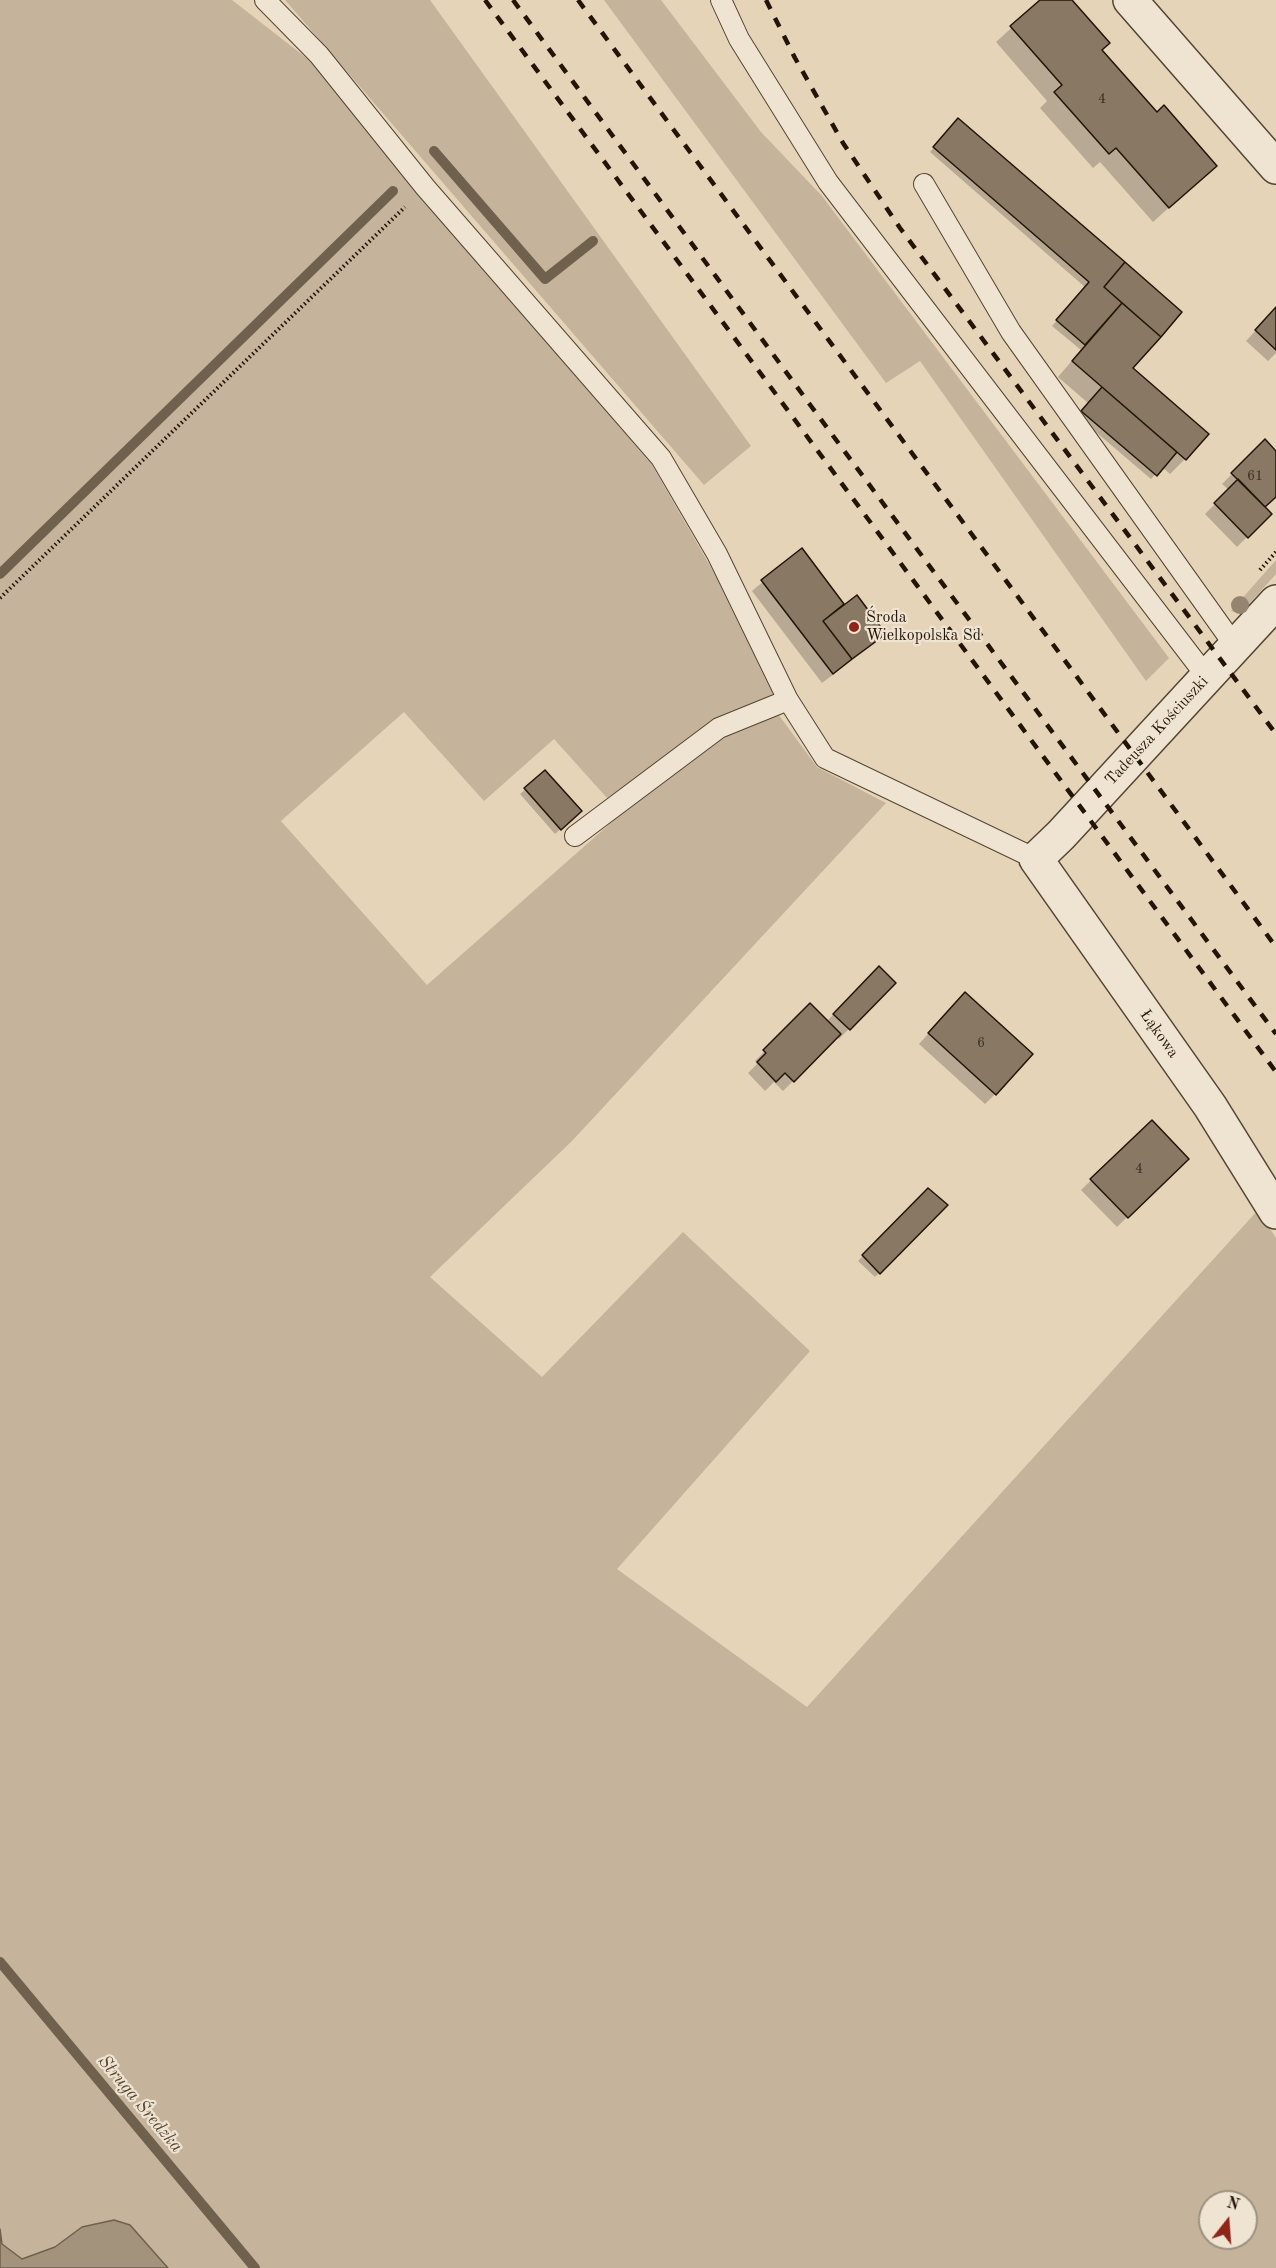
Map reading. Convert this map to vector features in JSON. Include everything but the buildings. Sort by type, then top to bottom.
[{"type":"street","points":[[1130,0],[1276,167]]},
{"type":"street","name":"Tadeusza Kościuszki","points":[[1036,859],[1061,835],[1276,602]]},
{"type":"street","name":"Łąkowa","points":[[1036,859],[1210,1106],[1276,1212]]},
{"type":"lane","points":[[265,0],[319,55],[425,188],[661,458],[717,554],[788,700],[825,758],[1036,859]]},
{"type":"lane","points":[[721,0],[739,39],[828,182],[1207,677]]},
{"type":"lane","points":[[924,184],[1011,332],[1235,646]]},
{"type":"lane","points":[[575,836],[719,728],[788,700]]},
{"type":"path","points":[[0,598],[425,188]]},
{"type":"shaded area","points":[[0,0],[232,0],[313,63],[430,206],[652,465],[713,571],[774,696],[717,721],[607,798],[554,739],[484,801],[404,712],[281,821],[427,985],[621,814],[724,735],[778,714],[817,767],[886,803],[572,1141],[430,1277],[542,1377],[683,1232],[810,1351],[617,1569],[807,1707],[1258,1210],[1276,1238],[1276,2268],[168,2268],[130,2225],[82,2227],[55,2247],[22,2259],[2,2244],[0,2229]]},
{"type":"shaded area","points":[[285,0],[430,0],[751,446],[704,485]]},
{"type":"shaded area","points":[[604,0],[661,0],[761,132],[822,196],[1169,658],[1146,681],[920,361],[886,383]]},
{"type":"shaded area","points":[[1276,560],[1276,574],[1241,613],[1231,611]]},
{"type":"shaded area","points":[[114,2220],[130,2225],[168,2268],[0,2268],[0,2229],[2,2244],[22,2259],[55,2247],[82,2227]]},
{"type":"waterway","points":[[434,151],[545,279],[593,241]]},
{"type":"waterway","points":[[0,574],[393,191]]},
{"type":"waterway","name":"Struga Średzka","points":[[0,1962],[255,2268]]},
{"type":"railway","points":[[485,0],[1276,1072]]},
{"type":"railway","points":[[513,0],[1276,1034]]},
{"type":"railway","points":[[578,0],[1276,947]]},
{"type":"railway","points":[[766,0],[795,58],[843,143],[900,228],[1276,734]]},
{"type":"place","name":"Środa Wielkopolska Sd","points":[[854,627]]}]
